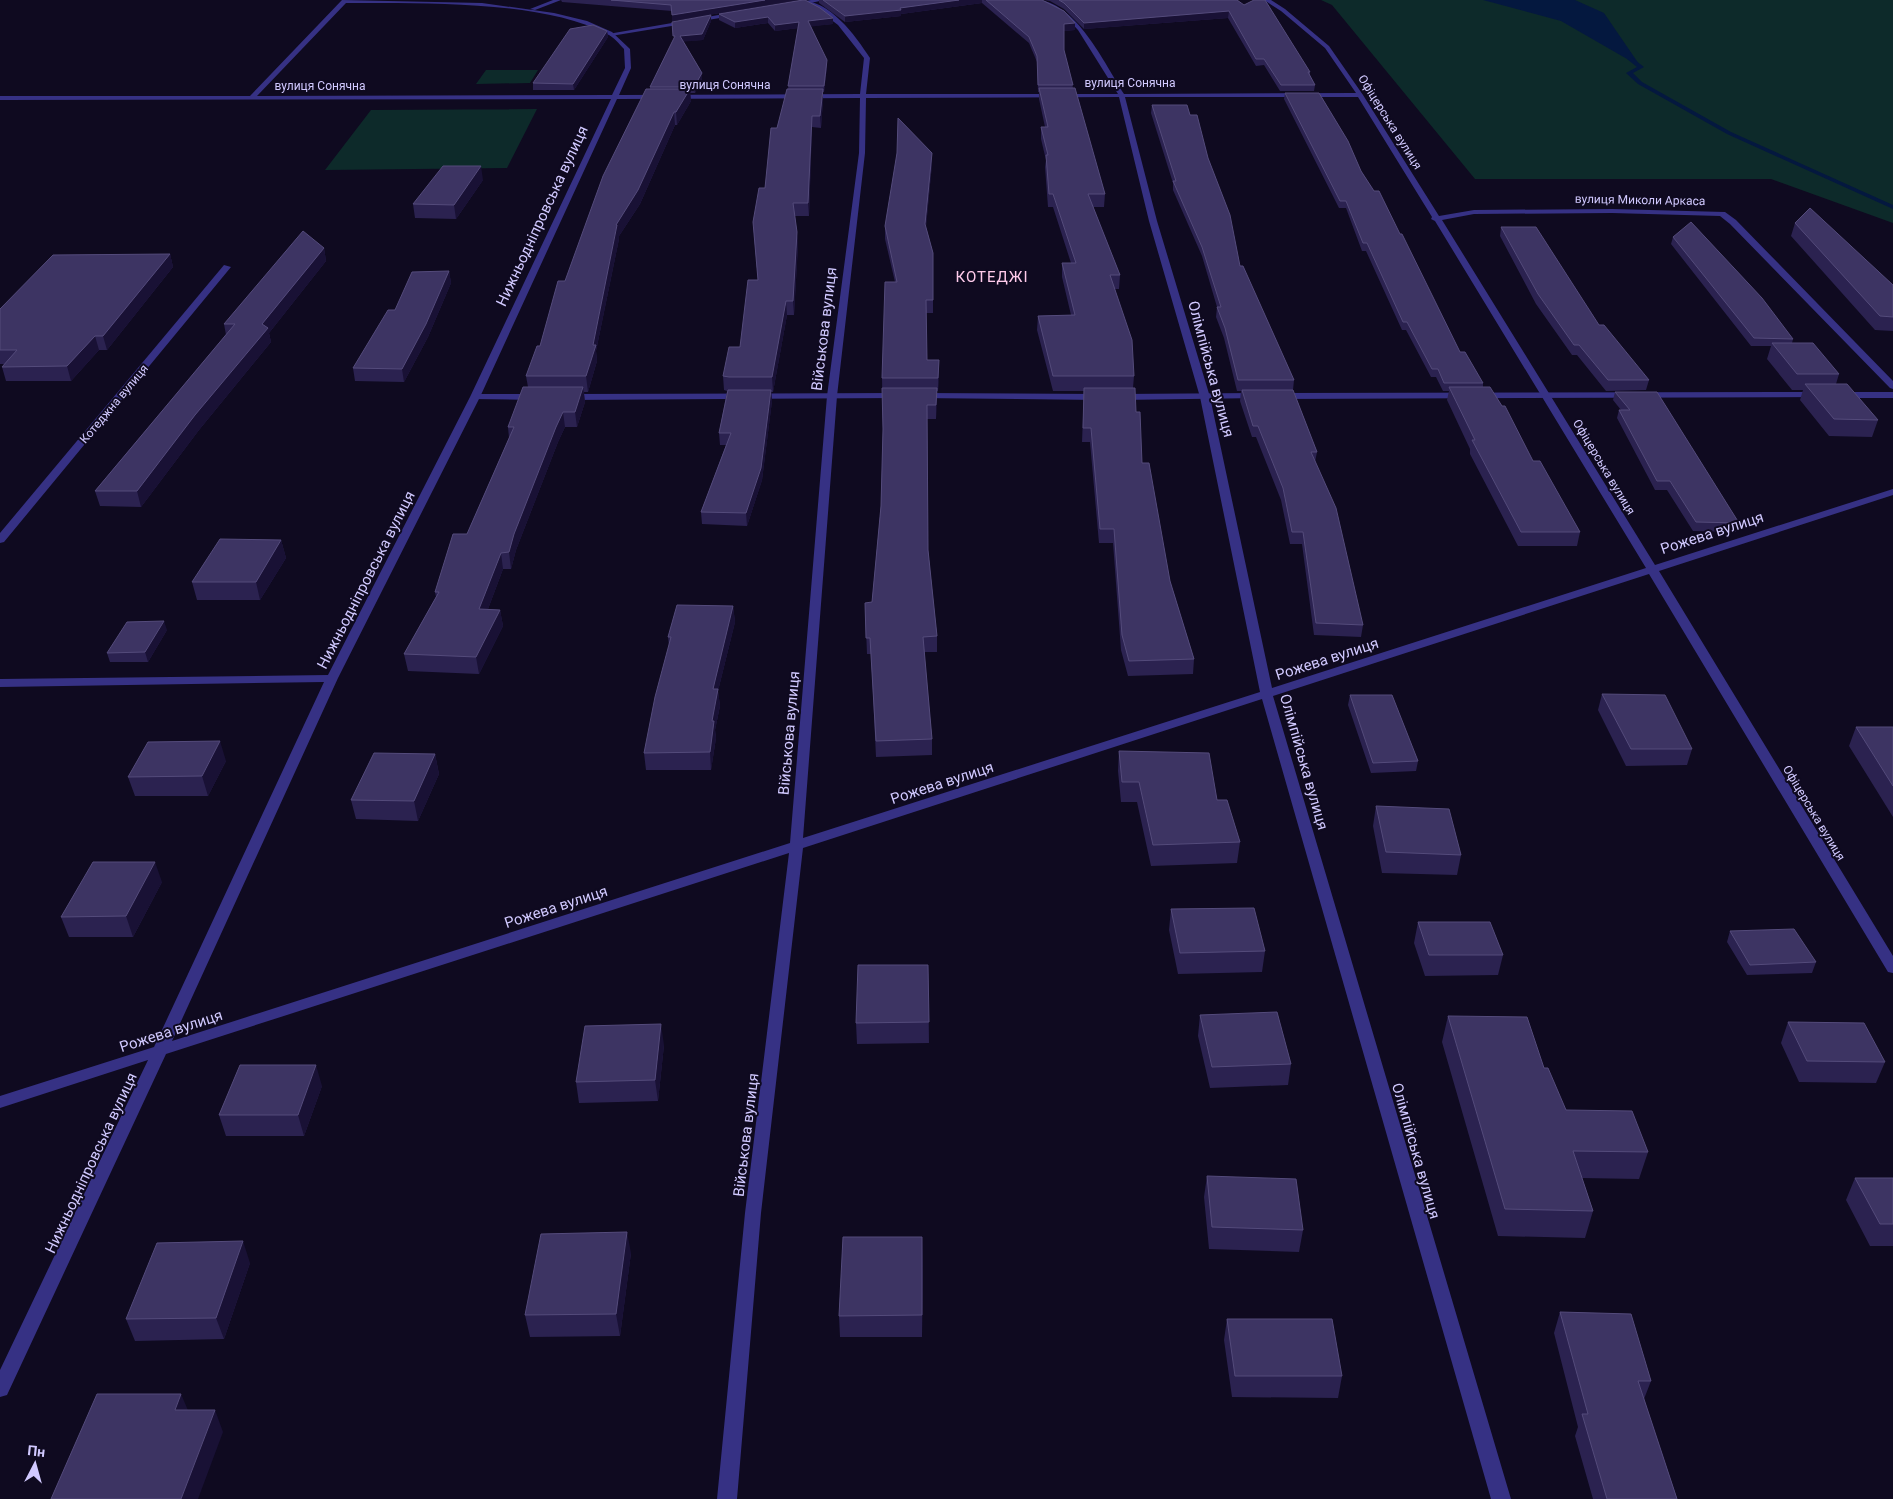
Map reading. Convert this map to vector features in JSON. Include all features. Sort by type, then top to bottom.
[{"type":"street","points":[[252,97],[345,0]]},
{"type":"street","name":"Нижньодніпровська вулиця","points":[[0,1389],[160,1051],[332,678],[475,397],[628,68],[627,49],[611,34],[558,14],[533,9],[474,4],[345,0]]},
{"type":"street","points":[[533,9],[558,0]]},
{"type":"street","points":[[788,5],[822,0]]},
{"type":"street","name":"Олімпійська вулиця","points":[[1038,0],[1067,15],[1074,22],[1121,94],[1153,221],[1205,397],[1267,695],[1500,1499]]},
{"type":"street","name":"Офіцерська вулиця","points":[[1268,0],[1283,10],[1326,47],[1360,95],[1435,219],[1546,394],[1893,968]]},
{"type":"street","name":"Військова вулиця","points":[[727,1499],[753,1213],[796,847],[832,396],[862,153],[863,95],[867,58],[850,32],[832,14],[805,1]]},
{"type":"street","points":[[611,34],[738,13]]},
{"type":"street","name":"вулиця Сонячна","points":[[0,98],[1121,94],[1360,95]]},
{"type":"street","name":"вулиця Миколи Аркаса","points":[[1435,219],[1474,212],[1612,211],[1722,214],[1733,222],[1893,386]]},
{"type":"street","name":"Котеджна вулиця","points":[[0,540],[227,267]]},
{"type":"street","points":[[475,397],[1893,395]]},
{"type":"street","name":"Рожева вулиця","points":[[0,1102],[1893,492]]},
{"type":"street","points":[[0,683],[332,678]]},
{"type":"green space","points":[[1321,0],[1893,0],[1893,223],[1771,179],[1475,179],[1332,5]]},
{"type":"green space","points":[[486,70],[538,70],[530,83],[476,84]]},
{"type":"green space","points":[[537,109],[507,168],[325,170],[371,110]]},
{"type":"water","points":[[1483,0],[1575,0],[1604,13],[1641,67],[1561,21]]},
{"type":"building","points":[[611,0],[765,0],[672,15],[671,5]]},
{"type":"building","points":[[805,0],[833,18],[808,21],[827,60],[824,86],[788,86],[799,22],[775,25],[768,17],[735,22],[719,14]]},
{"type":"building","points":[[823,0],[959,0],[900,8],[901,10],[845,16]]},
{"type":"building","points":[[986,0],[1042,0],[1064,11],[1075,23],[1064,24],[1064,50],[1073,85],[1038,85],[1037,56],[1029,37]]},
{"type":"building","points":[[1059,0],[1237,0],[1244,5],[1254,0],[1265,0],[1310,72],[1308,72],[1315,85],[1281,85],[1264,59],[1256,59],[1229,11],[1084,23]]},
{"type":"building","points":[[711,15],[702,34],[680,36],[702,73],[694,87],[650,87],[675,36],[673,36],[672,22]]},
{"type":"building","points":[[593,25],[607,31],[573,84],[533,83],[570,29]]},
{"type":"building","points":[[1039,88],[1075,88],[1105,194],[1088,194],[1120,275],[1110,275],[1132,340],[1134,376],[1053,376],[1038,316],[1075,315],[1062,263],[1076,263],[1053,194],[1049,194],[1046,155],[1048,155],[1041,127],[1048,127]]},
{"type":"building","points":[[646,89],[690,89],[676,112],[674,112],[638,190],[616,225],[593,345],[596,345],[586,376],[526,376],[537,346],[540,346],[558,281],[565,281],[603,176]]},
{"type":"building","points":[[787,89],[823,89],[820,116],[812,116],[808,203],[793,203],[797,232],[793,301],[786,301],[772,377],[723,376],[729,347],[740,347],[748,280],[758,280],[753,222],[759,188],[765,188],[771,128],[777,128]]},
{"type":"building","points":[[1285,93],[1319,93],[1348,141],[1361,171],[1374,191],[1379,191],[1460,352],[1465,352],[1483,383],[1444,383],[1438,369],[1432,369],[1407,322],[1403,322],[1367,243],[1363,243],[1346,201],[1340,201]]},
{"type":"building","points":[[1152,105],[1187,105],[1190,115],[1197,115],[1208,158],[1230,215],[1240,266],[1243,266],[1294,380],[1238,380],[1225,328],[1217,307],[1221,307],[1202,247],[1173,181],[1176,181]]},
{"type":"building","points":[[898,118],[932,153],[925,224],[933,253],[933,300],[926,300],[927,360],[939,360],[938,378],[882,378],[885,282],[897,282],[885,226],[897,153]]},
{"type":"building","points":[[443,166],[481,166],[454,205],[413,204]]},
{"type":"building","points":[[1810,208],[1893,285],[1893,317],[1880,316],[1795,223]]},
{"type":"building","points":[[1691,222],[1762,298],[1793,339],[1754,338],[1673,237]]},
{"type":"building","points":[[1501,227],[1536,227],[1599,325],[1604,325],[1649,380],[1608,380],[1579,345],[1574,345],[1538,294]]},
{"type":"building","points":[[303,231],[324,248],[262,324],[268,328],[195,415],[137,491],[95,491],[235,324],[224,324]]},
{"type":"building","points":[[170,254],[103,336],[95,336],[67,366],[2,367],[17,350],[0,350],[0,309],[53,255]]},
{"type":"building","points":[[449,271],[426,324],[402,369],[353,368],[388,310],[395,310],[412,272]]},
{"type":"building","points":[[1772,343],[1813,343],[1839,374],[1797,374]]},
{"type":"building","points":[[1805,384],[1847,384],[1878,420],[1834,419]]},
{"type":"building","points":[[523,387],[583,387],[575,412],[563,412],[514,534],[509,552],[501,553],[479,609],[500,610],[476,657],[404,654],[439,592],[435,592],[453,534],[467,534],[514,427],[508,427]]},
{"type":"building","points":[[1449,387],[1490,387],[1502,406],[1505,406],[1533,461],[1540,461],[1580,532],[1521,532],[1472,440],[1475,440]]},
{"type":"building","points":[[882,388],[937,388],[936,405],[927,405],[928,550],[937,636],[923,637],[932,739],[876,741],[870,638],[866,638],[865,603],[872,602],[881,506]]},
{"type":"building","points":[[1084,388],[1135,388],[1136,412],[1140,412],[1142,463],[1149,463],[1170,581],[1194,659],[1129,661],[1122,635],[1114,529],[1100,529],[1091,428],[1083,428]]},
{"type":"building","points":[[728,390],[771,390],[761,468],[746,513],[701,512],[731,433],[719,433]]},
{"type":"building","points":[[1242,390],[1293,390],[1317,452],[1311,452],[1336,508],[1363,625],[1316,623],[1303,532],[1292,532],[1283,488],[1258,426],[1253,426]]},
{"type":"building","points":[[1615,392],[1657,392],[1739,523],[1696,522],[1670,481],[1657,481],[1619,410],[1630,410]]},
{"type":"building","points":[[220,539],[281,540],[256,582],[192,582]]},
{"type":"building","points":[[677,605],[733,606],[713,689],[718,689],[712,721],[714,721],[710,752],[644,753],[655,697],[671,637],[668,637]]},
{"type":"building","points":[[164,621],[145,652],[107,653],[127,622]]},
{"type":"building","points":[[1602,694],[1665,695],[1692,749],[1631,749]]},
{"type":"building","points":[[1350,695],[1392,695],[1418,761],[1373,763]]},
{"type":"building","points":[[1856,727],[1893,727],[1893,786]]},
{"type":"building","points":[[220,741],[202,776],[128,777],[148,742]]},
{"type":"building","points":[[1119,751],[1209,753],[1217,800],[1227,800],[1240,842],[1153,845],[1139,782],[1122,782]]},
{"type":"building","points":[[374,753],[435,754],[414,801],[351,800]]},
{"type":"building","points":[[1376,806],[1449,809],[1461,855],[1386,852]]},
{"type":"building","points":[[93,862],[155,862],[126,916],[61,917]]},
{"type":"building","points":[[1254,908],[1265,951],[1180,953],[1171,909]]},
{"type":"building","points":[[1418,922],[1490,922],[1503,955],[1429,955]]},
{"type":"building","points":[[1794,929],[1816,962],[1750,965],[1730,931]]},
{"type":"building","points":[[858,965],[928,965],[929,1022],[856,1023]]},
{"type":"building","points":[[1277,1012],[1291,1064],[1212,1067],[1200,1015]]},
{"type":"building","points":[[1448,1016],[1527,1017],[1544,1068],[1548,1068],[1566,1110],[1632,1111],[1648,1152],[1573,1151],[1593,1211],[1505,1209]]},
{"type":"building","points":[[1788,1022],[1864,1023],[1885,1062],[1807,1061]]},
{"type":"building","points":[[661,1024],[655,1080],[576,1082],[585,1026]]},
{"type":"building","points":[[240,1065],[316,1065],[298,1115],[219,1115]]},
{"type":"building","points":[[1207,1176],[1296,1179],[1303,1230],[1212,1227]]},
{"type":"building","points":[[1855,1178],[1893,1178],[1893,1224],[1880,1224]]},
{"type":"building","points":[[627,1232],[616,1314],[525,1315],[541,1234]]},
{"type":"building","points":[[843,1237],[922,1237],[922,1315],[839,1316]]},
{"type":"building","points":[[243,1241],[216,1318],[126,1319],[157,1243]]},
{"type":"building","points":[[1560,1312],[1631,1314],[1651,1381],[1638,1381],[1677,1499],[1607,1499],[1582,1414],[1588,1414]]},
{"type":"building","points":[[1227,1319],[1332,1319],[1342,1376],[1235,1376]]},
{"type":"building","points":[[97,1394],[181,1394],[175,1410],[215,1410],[181,1499],[51,1499]]},
{"type":"waterway","points":[[1629,58],[1641,67],[1629,73],[1640,83],[1729,133],[1893,207]]},
{"type":"district","name":"КОТЕДЖІ","points":[[992,277]]}]
